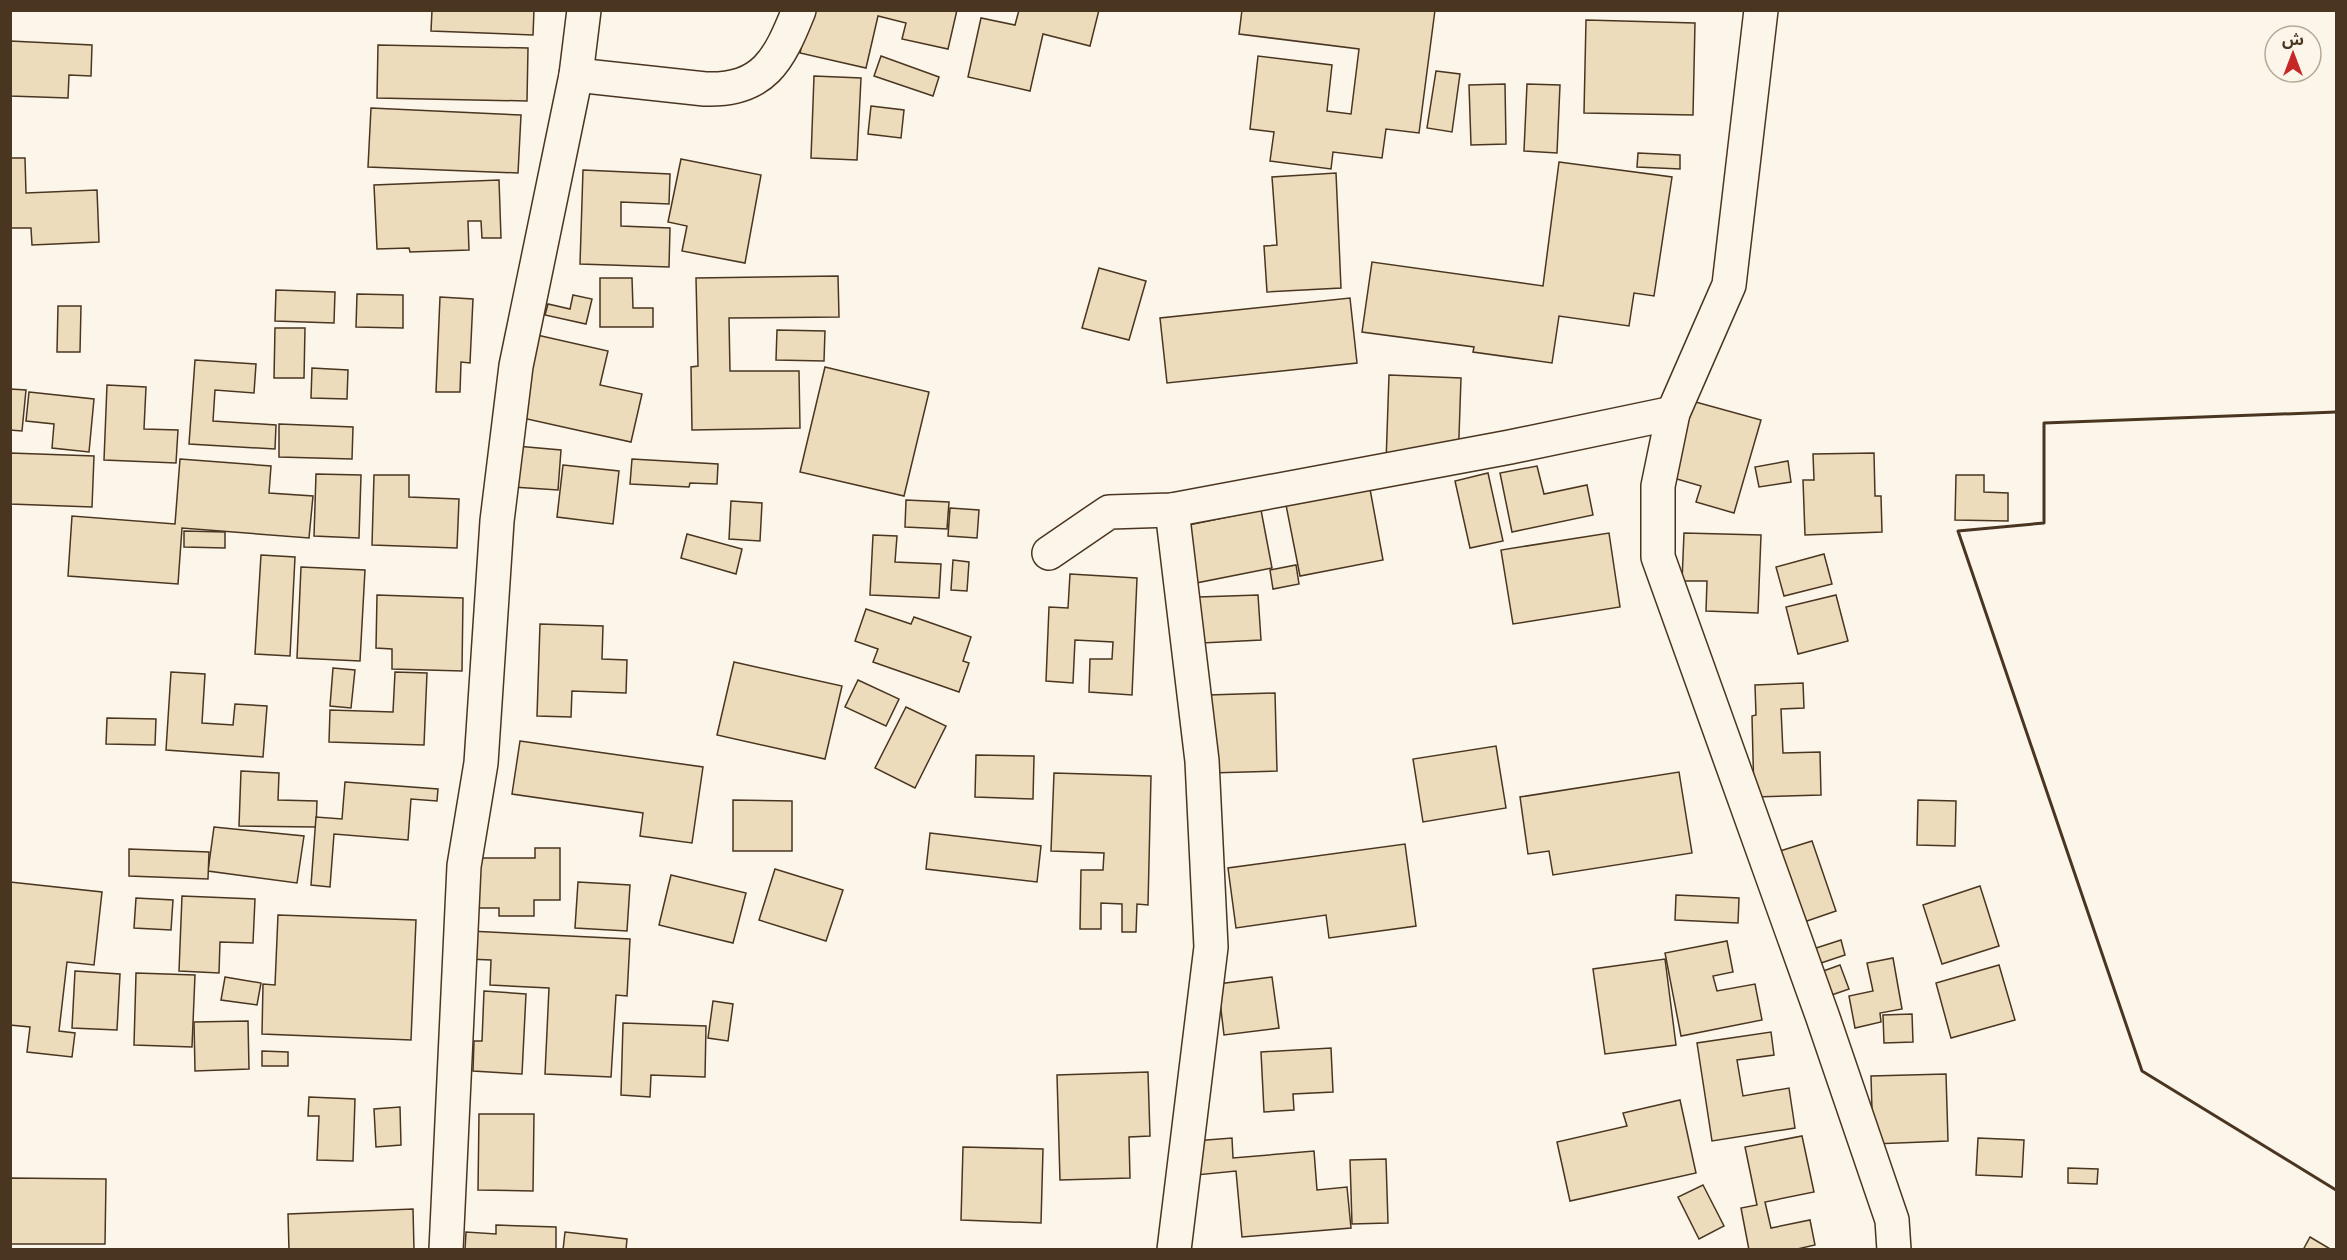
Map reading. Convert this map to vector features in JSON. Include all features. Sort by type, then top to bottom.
[{"type":"street","points":[[446,1250],[464,866],[481,763],[497,521],[516,366],[576,75],[584,10]]},
{"type":"street","points":[[576,75],[705,89],[738,86],[754,80],[768,70],[779,56],[799,10]]},
{"type":"street","points":[[1761,10],[1729,285],[1672,413],[1658,486],[1658,556],[1892,1220],[1894,1250]]},
{"type":"street","points":[[1049,553],[1109,512],[1172,510],[1510,447],[1672,413]]},
{"type":"street","points":[[1172,510],[1202,761],[1211,947],[1174,1250]]},
{"type":"building","points":[[432,10],[534,10],[533,35],[431,31]]},
{"type":"building","points":[[810,10],[957,10],[948,49],[902,39],[906,23],[878,16],[866,68],[800,53]]},
{"type":"building","points":[[1019,10],[1099,10],[1090,46],[1043,34],[1030,91],[968,77],[981,18],[1015,25]]},
{"type":"building","points":[[1242,10],[1435,10],[1419,133],[1386,129],[1382,158],[1333,152],[1331,169],[1270,161],[1274,132],[1250,129],[1258,56],[1332,65],[1327,111],[1351,114],[1359,49],[1239,34]]},
{"type":"building","points":[[1586,20],[1695,23],[1693,115],[1584,113]]},
{"type":"building","points":[[10,41],[92,45],[91,76],[69,75],[68,98],[10,96]]},
{"type":"building","points":[[378,45],[528,48],[527,101],[377,98]]},
{"type":"building","points":[[881,56],[939,77],[933,96],[874,76]]},
{"type":"building","points":[[1436,71],[1460,74],[1452,132],[1427,128]]},
{"type":"building","points":[[814,76],[861,78],[857,160],[811,158]]},
{"type":"building","points":[[1505,84],[1506,144],[1471,145],[1469,85]]},
{"type":"building","points":[[1527,84],[1560,85],[1557,153],[1524,151]]},
{"type":"building","points":[[871,106],[904,110],[901,138],[868,134]]},
{"type":"building","points":[[371,108],[521,115],[518,173],[368,167]]},
{"type":"building","points":[[1638,153],[1680,155],[1680,169],[1637,167]]},
{"type":"building","points":[[10,158],[25,158],[26,193],[97,190],[99,242],[32,245],[31,228],[10,228]]},
{"type":"building","points":[[681,159],[761,175],[745,263],[682,251],[687,226],[668,222]]},
{"type":"building","points":[[1559,162],[1672,177],[1654,296],[1634,293],[1629,326],[1559,316],[1552,363],[1473,352],[1474,347],[1362,332],[1372,262],[1543,286]]},
{"type":"building","points":[[583,170],[670,174],[669,204],[621,202],[621,226],[670,228],[669,267],[580,264]]},
{"type":"building","points":[[1336,173],[1341,288],[1267,292],[1264,246],[1277,245],[1272,177]]},
{"type":"building","points":[[499,180],[501,238],[482,238],[481,221],[468,221],[469,250],[410,252],[409,248],[377,249],[374,185]]},
{"type":"building","points":[[1099,268],[1146,281],[1129,340],[1082,328]]},
{"type":"building","points":[[838,276],[839,317],[729,318],[730,371],[799,371],[800,428],[692,430],[691,367],[698,366],[696,278]]},
{"type":"building","points":[[600,278],[632,278],[633,308],[653,308],[653,327],[600,327]]},
{"type":"building","points":[[276,290],[335,292],[334,323],[275,321]]},
{"type":"building","points":[[357,294],[403,295],[403,328],[356,327]]},
{"type":"building","points":[[573,295],[592,299],[586,324],[545,315],[548,304],[570,309]]},
{"type":"building","points":[[440,297],[473,299],[470,363],[461,362],[460,392],[436,392]]},
{"type":"building","points":[[1350,298],[1357,363],[1167,383],[1160,318]]},
{"type":"building","points":[[58,306],[81,306],[80,352],[57,352]]},
{"type":"building","points":[[275,328],[305,328],[304,378],[274,378]]},
{"type":"building","points":[[777,330],[825,331],[824,361],[776,360]]},
{"type":"building","points":[[537,335],[608,351],[600,385],[642,394],[631,442],[518,417]]},
{"type":"building","points":[[195,360],[256,364],[254,393],[215,390],[213,421],[276,425],[275,449],[189,444]]},
{"type":"building","points":[[825,367],[929,392],[904,496],[800,472]]},
{"type":"building","points":[[312,368],[348,370],[347,399],[311,398]]},
{"type":"building","points":[[1389,375],[1461,378],[1458,465],[1386,463]]},
{"type":"building","points":[[107,385],[146,387],[144,429],[178,430],[176,463],[104,460]]},
{"type":"building","points":[[10,389],[26,390],[22,431],[10,430]]},
{"type":"building","points":[[29,392],[94,399],[89,452],[52,448],[54,424],[26,421]]},
{"type":"building","points":[[1692,401],[1761,420],[1734,513],[1696,502],[1701,486],[1670,477]]},
{"type":"building","points":[[279,424],[353,427],[352,459],[279,457]]},
{"type":"building","points":[[516,446],[561,450],[558,490],[513,487]]},
{"type":"building","points":[[10,453],[94,456],[92,507],[10,504]]},
{"type":"building","points":[[1874,453],[1875,496],[1881,496],[1882,532],[1805,535],[1803,480],[1814,480],[1813,454]]},
{"type":"building","points":[[180,459],[271,466],[269,493],[313,496],[309,538],[182,528],[178,584],[68,576],[72,516],[175,524]]},
{"type":"building","points":[[632,459],[718,464],[717,484],[690,483],[689,487],[630,484]]},
{"type":"building","points":[[1788,461],[1791,482],[1759,487],[1755,467]]},
{"type":"building","points":[[563,465],[619,471],[613,524],[557,517]]},
{"type":"building","points":[[1537,466],[1544,494],[1587,485],[1593,515],[1512,532],[1500,473]]},
{"type":"building","points":[[1488,473],[1503,541],[1470,548],[1455,481]]},
{"type":"building","points":[[316,474],[361,475],[359,538],[314,536]]},
{"type":"building","points":[[374,475],[409,475],[409,497],[459,499],[457,548],[372,545]]},
{"type":"building","points":[[1956,475],[1984,475],[1984,492],[2008,493],[2008,521],[1955,520]]},
{"type":"building","points":[[1370,489],[1383,560],[1300,576],[1286,505]]},
{"type":"building","points":[[906,500],[949,502],[947,529],[905,527]]},
{"type":"building","points":[[731,501],[762,503],[760,541],[729,539]]},
{"type":"building","points":[[950,508],[979,510],[977,538],[948,536]]},
{"type":"building","points":[[1261,510],[1272,568],[1191,584],[1179,527]]},
{"type":"building","points":[[184,531],[225,532],[225,548],[184,547]]},
{"type":"building","points":[[1609,533],[1620,607],[1513,624],[1501,550]]},
{"type":"building","points":[[1684,533],[1761,535],[1758,613],[1706,611],[1707,581],[1682,581]]},
{"type":"building","points":[[687,534],[742,549],[736,574],[681,558]]},
{"type":"building","points":[[873,535],[897,536],[895,562],[941,564],[939,598],[870,595]]},
{"type":"building","points":[[1824,554],[1832,584],[1784,596],[1776,567]]},
{"type":"building","points":[[261,555],[295,557],[290,656],[255,654]]},
{"type":"building","points":[[953,560],[969,562],[967,591],[951,590]]},
{"type":"building","points":[[1296,565],[1299,584],[1273,589],[1270,570]]},
{"type":"building","points":[[301,567],[365,570],[360,661],[297,658]]},
{"type":"building","points":[[1070,574],[1137,578],[1132,695],[1089,692],[1090,659],[1112,659],[1113,642],[1075,640],[1073,683],[1046,681],[1049,607],[1068,608]]},
{"type":"building","points":[[377,595],[463,598],[462,671],[392,669],[392,649],[376,648]]},
{"type":"building","points":[[1258,595],[1261,640],[1202,643],[1199,597]]},
{"type":"building","points":[[1836,595],[1848,641],[1798,654],[1786,607]]},
{"type":"building","points":[[866,609],[911,624],[914,617],[971,637],[963,661],[969,663],[959,692],[873,662],[878,649],[855,641]]},
{"type":"building","points":[[540,624],[603,626],[602,659],[627,660],[626,693],[572,691],[571,717],[537,716]]},
{"type":"building","points":[[734,662],[842,686],[825,759],[717,735]]},
{"type":"building","points":[[333,668],[355,670],[351,708],[330,706]]},
{"type":"building","points":[[171,672],[205,674],[202,723],[233,725],[235,704],[267,706],[263,757],[166,750]]},
{"type":"building","points":[[395,672],[427,673],[424,745],[329,742],[330,710],[393,712]]},
{"type":"building","points":[[858,680],[899,699],[886,726],[845,707]]},
{"type":"building","points":[[1803,683],[1804,708],[1781,709],[1783,753],[1820,752],[1821,795],[1754,797],[1752,716],[1756,715],[1755,685]]},
{"type":"building","points":[[1275,693],[1277,771],[1210,773],[1208,695]]},
{"type":"building","points":[[906,707],[946,726],[915,788],[875,768]]},
{"type":"building","points":[[107,718],[156,719],[155,745],[106,744]]},
{"type":"building","points":[[520,741],[703,767],[692,843],[640,836],[643,813],[512,794]]},
{"type":"building","points":[[1496,746],[1506,808],[1423,822],[1413,759]]},
{"type":"building","points":[[976,755],[1034,756],[1033,799],[975,797]]},
{"type":"building","points":[[241,771],[279,773],[278,800],[317,801],[316,827],[239,826]]},
{"type":"building","points":[[1679,772],[1692,853],[1553,875],[1549,851],[1528,854],[1520,797]]},
{"type":"building","points":[[1054,773],[1151,776],[1148,905],[1137,904],[1136,932],[1122,932],[1122,904],[1101,903],[1101,929],[1080,929],[1081,870],[1103,870],[1104,853],[1051,851]]},
{"type":"building","points":[[345,782],[438,789],[437,801],[411,799],[408,840],[334,834],[330,887],[311,885],[316,817],[342,819]]},
{"type":"building","points":[[733,800],[792,801],[792,851],[733,851]]},
{"type":"building","points":[[1918,800],[1956,801],[1955,846],[1917,845]]},
{"type":"building","points":[[214,827],[304,836],[297,883],[208,871]]},
{"type":"building","points":[[930,833],[1041,846],[1037,882],[926,869]]},
{"type":"building","points":[[1812,841],[1836,911],[1804,922],[1780,851]]},
{"type":"building","points":[[1405,844],[1416,926],[1329,938],[1326,915],[1236,928],[1228,868]]},
{"type":"building","points":[[535,848],[560,848],[560,900],[534,900],[534,916],[499,916],[499,908],[476,908],[476,858],[535,858]]},
{"type":"building","points":[[129,849],[209,852],[208,879],[129,876]]},
{"type":"building","points":[[775,869],[843,890],[826,941],[759,920]]},
{"type":"building","points":[[671,875],[746,893],[733,943],[659,925]]},
{"type":"building","points":[[10,882],[102,892],[94,965],[67,962],[59,1031],[75,1033],[72,1057],[27,1052],[30,1027],[10,1025]]},
{"type":"building","points":[[578,882],[630,885],[627,931],[575,928]]},
{"type":"building","points":[[1980,886],[1999,946],[1942,964],[1923,905]]},
{"type":"building","points":[[1676,895],[1739,898],[1738,923],[1675,920]]},
{"type":"building","points":[[182,896],[255,899],[253,943],[220,942],[219,973],[179,971]]},
{"type":"building","points":[[136,898],[173,900],[171,930],[134,928]]},
{"type":"building","points":[[278,915],[416,920],[411,1040],[262,1034],[263,984],[275,985]]},
{"type":"building","points":[[469,931],[630,939],[627,996],[616,995],[611,1077],[545,1074],[549,988],[490,985],[491,960],[468,959]]},
{"type":"building","points":[[1841,940],[1845,955],[1818,964],[1813,949]]},
{"type":"building","points":[[1727,941],[1733,972],[1713,976],[1717,991],[1755,984],[1762,1020],[1681,1036],[1665,953]]},
{"type":"building","points":[[1893,958],[1902,1009],[1880,1013],[1881,1022],[1855,1028],[1849,996],[1873,991],[1867,963]]},
{"type":"building","points":[[1665,959],[1676,1045],[1605,1054],[1593,969]]},
{"type":"building","points":[[1840,965],[1849,989],[1823,998],[1815,974]]},
{"type":"building","points":[[1999,965],[2015,1020],[1951,1038],[1936,983]]},
{"type":"building","points":[[75,971],[120,974],[117,1030],[72,1028]]},
{"type":"building","points":[[136,973],[195,975],[192,1047],[134,1045]]},
{"type":"building","points":[[225,977],[261,983],[257,1005],[221,1000]]},
{"type":"building","points":[[1272,977],[1279,1028],[1224,1035],[1218,984]]},
{"type":"building","points":[[484,991],[526,994],[522,1074],[473,1071],[474,1041],[482,1041]]},
{"type":"building","points":[[713,1001],[733,1004],[728,1041],[708,1038]]},
{"type":"building","points":[[1912,1014],[1913,1042],[1884,1043],[1883,1015]]},
{"type":"building","points":[[248,1021],[249,1069],[195,1071],[194,1022]]},
{"type":"building","points":[[623,1023],[706,1026],[705,1077],[651,1075],[650,1097],[621,1095]]},
{"type":"building","points":[[1771,1032],[1774,1055],[1737,1060],[1743,1096],[1789,1088],[1795,1128],[1712,1141],[1697,1043]]},
{"type":"building","points":[[1331,1048],[1333,1092],[1293,1094],[1294,1110],[1264,1112],[1261,1052]]},
{"type":"building","points":[[262,1051],[288,1052],[288,1066],[262,1066]]},
{"type":"building","points":[[1148,1072],[1150,1136],[1129,1137],[1130,1178],[1060,1180],[1057,1075]]},
{"type":"building","points":[[1946,1074],[1948,1141],[1873,1144],[1871,1076]]},
{"type":"building","points":[[309,1097],[355,1099],[353,1161],[317,1160],[319,1116],[308,1116]]},
{"type":"building","points":[[1680,1100],[1696,1173],[1570,1201],[1557,1142],[1627,1126],[1623,1113]]},
{"type":"building","points":[[400,1107],[401,1145],[376,1147],[374,1109]]},
{"type":"building","points":[[479,1114],[534,1114],[533,1191],[478,1190]]},
{"type":"building","points":[[1802,1136],[1814,1192],[1765,1202],[1771,1228],[1810,1220],[1815,1245],[1793,1250],[1749,1250],[1741,1208],[1757,1205],[1745,1147]]},
{"type":"building","points":[[1232,1138],[1233,1158],[1314,1151],[1317,1190],[1347,1187],[1351,1228],[1242,1237],[1236,1171],[1196,1175],[1194,1141]]},
{"type":"building","points":[[1978,1138],[2024,1140],[2022,1177],[1976,1175]]},
{"type":"building","points":[[963,1147],[1043,1149],[1041,1223],[961,1220]]},
{"type":"building","points":[[1386,1159],[1388,1223],[1352,1224],[1350,1160]]},
{"type":"building","points":[[2068,1168],[2098,1169],[2097,1184],[2068,1183]]},
{"type":"building","points":[[10,1178],[106,1179],[105,1244],[10,1244]]},
{"type":"building","points":[[1703,1185],[1724,1226],[1699,1239],[1678,1197]]},
{"type":"building","points":[[413,1209],[414,1250],[289,1250],[288,1214]]},
{"type":"building","points":[[496,1225],[556,1227],[556,1250],[465,1250],[466,1232],[496,1234]]},
{"type":"building","points":[[565,1232],[627,1239],[626,1250],[563,1250]]},
{"type":"building","points":[[2310,1237],[2332,1250],[2303,1250]]},
{"type":"wall","points":[[2336,412],[2044,423],[2044,523],[1958,531],[2142,1071],[2336,1190]]}]
